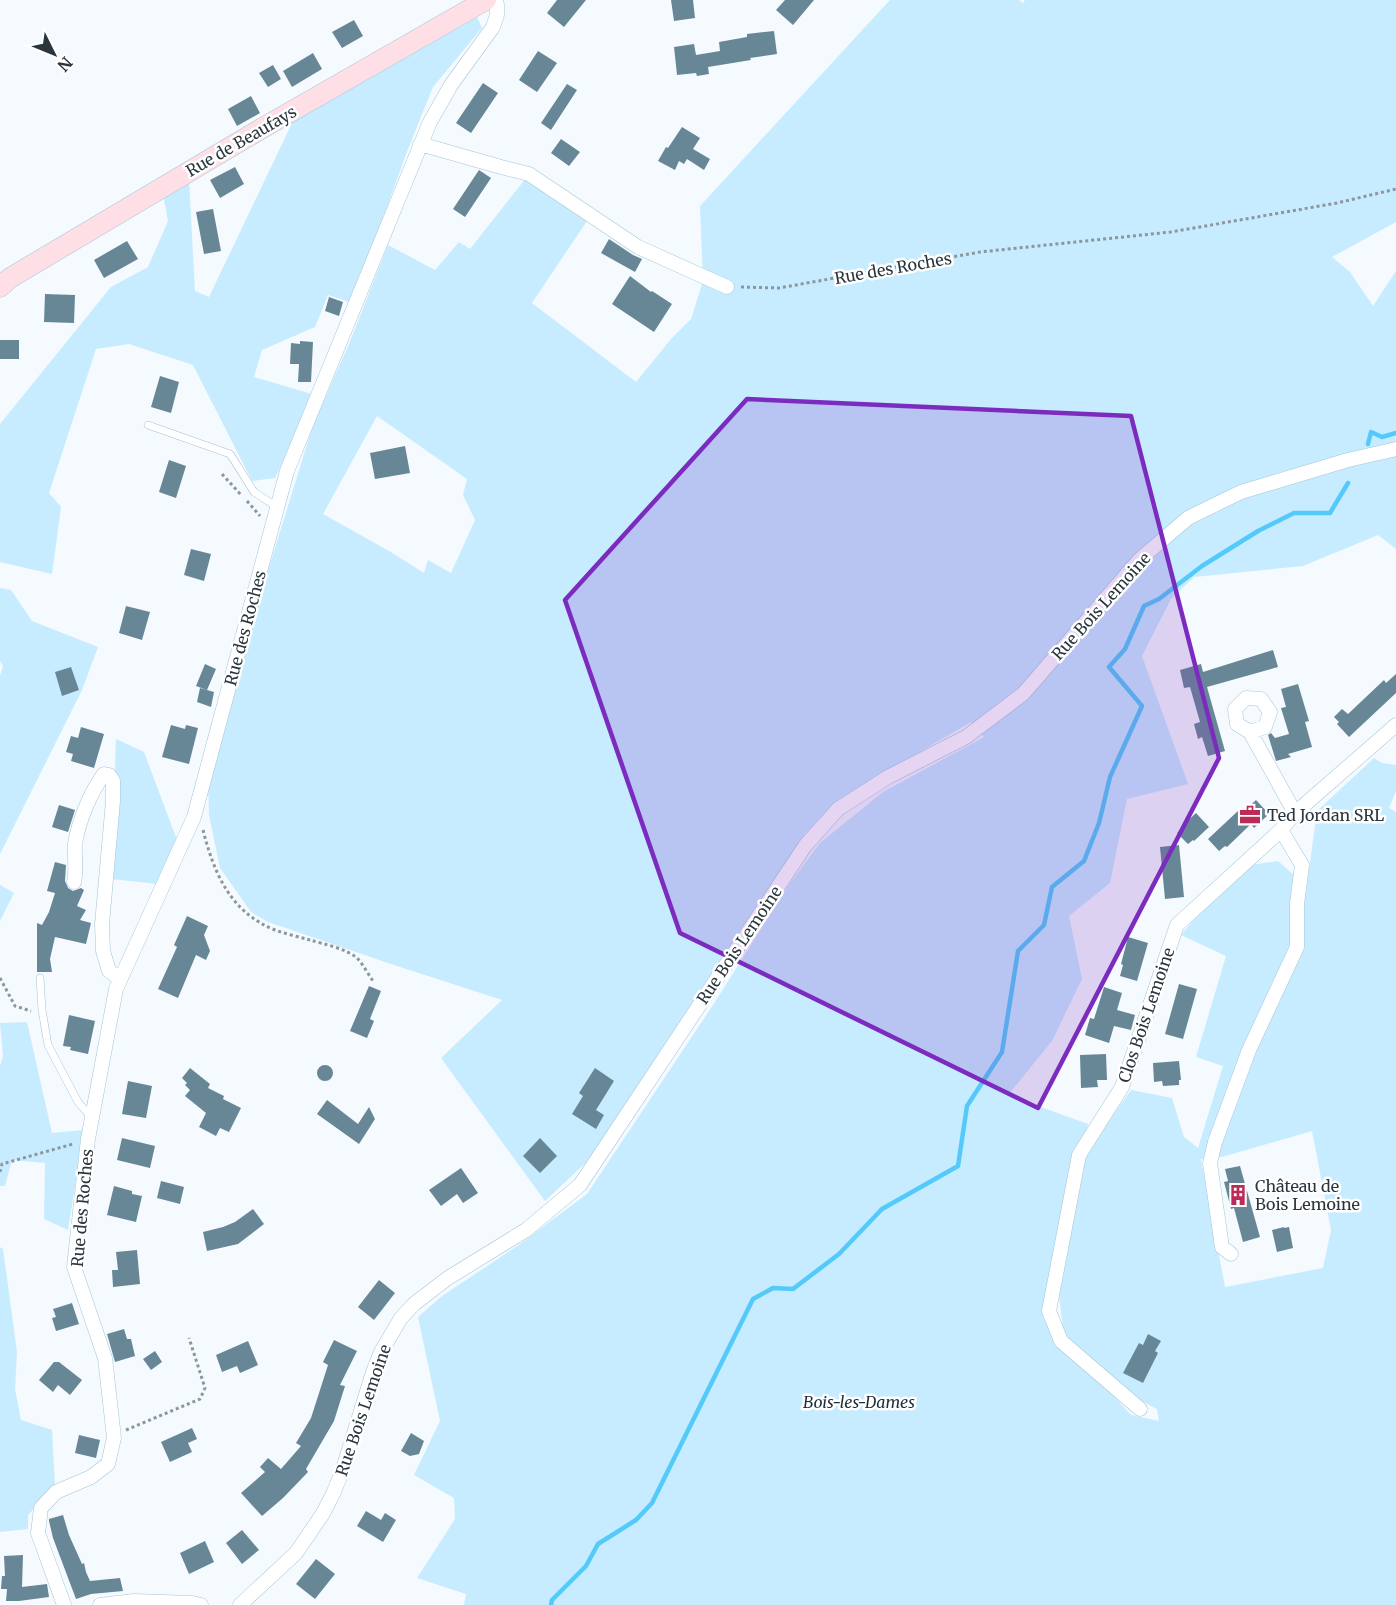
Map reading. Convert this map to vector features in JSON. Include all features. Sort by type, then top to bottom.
[{"type":"street","name":"Rue de Beaufays","points":[[0,287],[10,278],[136,202],[486,0]]},
{"type":"street","name":"Rue des Roches","points":[[114,1437],[105,1358],[74,1267],[88,1139],[116,989],[194,817],[287,471],[420,144],[451,85],[493,27],[497,15],[496,0]]},
{"type":"street","points":[[420,144],[529,174],[638,247],[727,287]]},
{"type":"street","name":"Rue Bois Lemoine","points":[[240,1605],[296,1553],[322,1515],[342,1472],[373,1372],[386,1343],[401,1318],[414,1304],[448,1278],[526,1230],[580,1185],[805,846],[838,809],[888,777],[966,737],[1023,694],[1138,560],[1188,518],[1241,492],[1338,463],[1396,449]]},
{"type":"street","name":"Clos Bois Lemoine","points":[[1140,1409],[1061,1341],[1049,1311],[1079,1155],[1122,1087],[1177,925],[1281,830],[1295,813],[1396,725]]},
{"type":"street","points":[[1251,732],[1295,813]]},
{"type":"street","points":[[74,882],[75,845],[83,817],[96,785],[104,774],[109,775],[113,781],[113,801],[102,924],[104,951],[109,971],[120,979]]},
{"type":"street","points":[[1231,1254],[1222,1247],[1210,1163],[1215,1142],[1249,1050],[1297,947],[1297,904],[1302,865],[1281,830]]},
{"type":"street","points":[[64,1605],[38,1533],[41,1508],[56,1492],[91,1477],[108,1464],[114,1437]]},
{"type":"street","points":[[100,1605],[134,1601],[201,1605]]},
{"type":"lane","points":[[148,426],[230,454],[254,492],[278,507]]},
{"type":"lane","points":[[40,978],[42,1010],[48,1045],[78,1102],[93,1118]]},
{"type":"path","name":"Rue des Roches","points":[[727,287],[779,288],[980,252],[1171,232],[1337,203],[1396,189]]},
{"type":"path","points":[[194,817],[202,826],[221,883],[256,921],[276,930],[335,947],[357,958],[373,981]]},
{"type":"path","points":[[0,978],[15,1006],[27,1010],[42,1010]]},
{"type":"path","points":[[0,1172],[2,1164],[88,1139]]},
{"type":"path","points":[[114,1437],[200,1399],[205,1388],[189,1338]]},
{"type":"highlighted area","points":[[747,399],[1131,416],[1219,758],[1038,1108],[680,933],[565,600]]},
{"type":"green space","name":"Bois-les-Dames","points":[[890,0],[1019,0],[1023,3],[1025,0],[1396,0],[1396,222],[1332,257],[1350,272],[1373,306],[1396,271],[1396,549],[1378,535],[1303,566],[1194,577],[1171,599],[1142,656],[1188,784],[1127,799],[1110,883],[1069,916],[1082,979],[1052,1041],[1008,1095],[1088,1124],[1043,1318],[1131,1415],[1159,1421],[1157,1409],[1124,1392],[1064,1335],[1059,1296],[1087,1151],[1131,1090],[1172,1098],[1184,1137],[1198,1148],[1223,1066],[1196,1057],[1226,956],[1181,935],[1201,911],[1250,865],[1278,861],[1294,875],[1297,913],[1306,892],[1317,811],[1374,758],[1382,763],[1396,765],[1396,791],[1389,808],[1396,812],[1396,1605],[464,1605],[466,1594],[417,1578],[455,1519],[454,1498],[414,1475],[440,1421],[418,1317],[442,1296],[520,1244],[587,1194],[715,1002],[790,883],[820,843],[883,792],[984,737],[971,722],[835,802],[805,834],[594,1155],[545,1201],[441,1058],[502,1000],[268,922],[251,912],[220,868],[209,815],[208,781],[259,600],[313,425],[349,344],[388,245],[435,270],[459,242],[470,249],[526,178],[587,221],[532,303],[636,382],[671,339],[691,319],[703,281],[700,206]],"holes":[[[377,416],[467,479],[463,495],[475,520],[451,573],[428,560],[424,573],[323,514]],[[1312,1131],[1331,1230],[1323,1268],[1225,1287],[1201,1159],[1222,1157]]]},
{"type":"green space","points":[[477,17],[482,28],[433,87],[352,303],[328,295],[315,327],[262,350],[254,377],[315,395],[275,478],[252,481],[193,365],[129,344],[96,349],[49,493],[61,507],[52,574],[0,562],[0,424],[111,287],[148,267],[168,221],[163,193],[189,181],[195,291],[209,297],[293,121]]},
{"type":"green space","points":[[0,588],[11,590],[32,621],[98,647],[82,690],[0,854],[0,676],[3,666],[0,661]]},
{"type":"green space","points":[[116,739],[144,752],[177,840],[158,884],[111,879]]},
{"type":"green space","points":[[0,885],[14,893],[0,921]]},
{"type":"green space","points":[[27,1022],[52,1133],[84,1130],[68,1230],[44,1219],[45,1163],[12,1160],[5,1186],[0,1186],[0,1066],[3,1056],[0,1023]]},
{"type":"green space","points":[[0,1247],[3,1249],[17,1352],[15,1389],[21,1420],[52,1430],[55,1486],[28,1515],[28,1529],[0,1532]]},
{"type":"building","points":[[557,0],[586,0],[564,27],[547,13]]},
{"type":"building","points":[[671,0],[693,0],[695,18],[674,21]]},
{"type":"building","points":[[785,0],[814,0],[793,25],[776,10]]},
{"type":"building","points":[[354,20],[363,36],[342,48],[332,32]]},
{"type":"building","points":[[774,31],[777,54],[708,67],[709,74],[677,75],[674,47],[694,44],[696,55],[720,51],[719,42],[747,37],[747,34]]},
{"type":"building","points":[[538,51],[557,63],[537,92],[519,80]]},
{"type":"building","points":[[313,53],[322,69],[292,87],[283,71]]},
{"type":"building","points":[[273,65],[281,79],[268,87],[259,73]]},
{"type":"building","points":[[483,83],[498,93],[471,133],[456,123]]},
{"type":"building","points":[[567,84],[577,90],[551,130],[541,123]]},
{"type":"building","points":[[251,96],[260,113],[237,126],[228,109]]},
{"type":"building","points":[[682,127],[700,138],[693,149],[710,159],[704,170],[687,159],[684,164],[679,161],[675,170],[658,161]]},
{"type":"building","points":[[561,139],[580,152],[569,166],[551,153]]},
{"type":"building","points":[[235,167],[244,184],[220,198],[210,180]]},
{"type":"building","points":[[479,170],[491,178],[465,217],[453,209]]},
{"type":"building","points":[[213,209],[221,251],[204,254],[196,212]]},
{"type":"building","points":[[609,239],[642,259],[635,272],[601,253]]},
{"type":"building","points":[[127,241],[138,259],[104,278],[94,260]]},
{"type":"building","points":[[630,276],[672,304],[654,332],[612,304]]},
{"type":"building","points":[[45,294],[75,295],[74,323],[44,322]]},
{"type":"building","points":[[329,297],[343,302],[339,316],[325,311]]},
{"type":"building","points":[[0,340],[19,340],[19,359],[0,359]]},
{"type":"building","points":[[300,341],[313,342],[311,382],[298,382],[299,364],[290,364],[291,343],[300,344]]},
{"type":"building","points":[[160,376],[179,382],[171,413],[151,407]]},
{"type":"building","points":[[405,446],[410,473],[375,479],[370,453]]},
{"type":"building","points":[[169,460],[186,466],[176,498],[159,492]]},
{"type":"building","points":[[191,549],[211,554],[204,581],[184,575]]},
{"type":"building","points":[[126,606],[150,612],[142,640],[119,633]]},
{"type":"building","points":[[1273,650],[1278,667],[1207,687],[1225,751],[1208,756],[1202,737],[1198,739],[1194,724],[1200,722],[1190,687],[1184,688],[1180,670],[1201,664],[1203,672]]},
{"type":"building","points":[[205,664],[216,669],[207,690],[196,686]]},
{"type":"building","points":[[71,667],[79,690],[62,696],[55,672]]},
{"type":"building","points":[[1396,674],[1396,693],[1349,737],[1334,717],[1342,709],[1348,714],[1384,680],[1386,683]]},
{"type":"building","points":[[1298,684],[1309,721],[1305,722],[1312,747],[1288,754],[1291,757],[1276,761],[1268,735],[1271,733],[1275,738],[1289,734],[1281,708],[1286,707],[1281,689]]},
{"type":"building","points":[[200,688],[214,692],[211,707],[197,702]]},
{"type":"building","points":[[171,725],[185,729],[186,725],[198,728],[189,764],[162,757]]},
{"type":"building","points":[[81,727],[104,734],[94,768],[71,761],[73,754],[66,752],[71,736],[78,738]]},
{"type":"building","points":[[1256,800],[1269,814],[1254,828],[1251,824],[1227,847],[1219,851],[1208,839],[1239,810],[1242,813]]},
{"type":"building","points":[[59,805],[75,810],[68,832],[52,827]]},
{"type":"building","points":[[1196,813],[1209,827],[1188,844],[1177,833]]},
{"type":"building","points":[[1179,845],[1184,897],[1165,899],[1160,847]]},
{"type":"building","points":[[55,862],[66,865],[65,881],[68,888],[73,891],[81,888],[84,890],[77,906],[86,910],[80,920],[91,923],[86,944],[55,937],[50,959],[52,972],[37,972],[37,923],[42,925],[55,893],[47,891]]},
{"type":"building","points":[[187,916],[208,926],[204,935],[210,951],[206,960],[196,955],[178,998],[158,989],[177,947],[174,945]]},
{"type":"building","points":[[1128,937],[1148,943],[1137,981],[1120,976]]},
{"type":"building","points":[[1179,984],[1197,989],[1183,1039],[1165,1034]]},
{"type":"building","points":[[369,986],[381,991],[370,1019],[374,1021],[367,1038],[350,1031]]},
{"type":"building","points":[[1104,987],[1122,993],[1117,1010],[1135,1015],[1131,1030],[1114,1026],[1109,1043],[1085,1035],[1090,1018],[1094,1019]]},
{"type":"building","points":[[69,1015],[95,1021],[88,1054],[63,1046]]},
{"type":"building","points":[[1106,1054],[1107,1080],[1097,1080],[1098,1087],[1081,1088],[1080,1055]]},
{"type":"building","points":[[1179,1061],[1181,1080],[1179,1080],[1179,1085],[1163,1086],[1162,1081],[1154,1082],[1153,1063]]},
{"type":"building","points":[[325,1065],[331,1067],[333,1073],[331,1079],[325,1081],[319,1079],[317,1073],[319,1067]]},
{"type":"building","points":[[190,1068],[210,1084],[208,1088],[241,1108],[229,1132],[220,1128],[216,1136],[199,1127],[206,1113],[185,1096],[190,1090],[182,1078]]},
{"type":"building","points":[[595,1068],[614,1081],[596,1110],[604,1115],[596,1129],[572,1114],[583,1096],[579,1093]]},
{"type":"building","points":[[128,1081],[152,1086],[146,1118],[122,1114]]},
{"type":"building","points":[[327,1100],[358,1124],[369,1107],[375,1119],[359,1144],[317,1114]]},
{"type":"building","points":[[122,1138],[155,1146],[150,1168],[117,1160]]},
{"type":"building","points":[[540,1138],[557,1156],[540,1173],[523,1156]]},
{"type":"building","name":"Château de Bois Lemoine","points":[[1240,1166],[1260,1237],[1243,1242],[1224,1182],[1228,1181],[1225,1169]]},
{"type":"building","points":[[461,1168],[478,1193],[463,1203],[457,1194],[441,1206],[429,1190]]},
{"type":"building","points":[[161,1181],[184,1187],[180,1204],[157,1198]]},
{"type":"building","points":[[114,1186],[142,1196],[136,1222],[107,1215]]},
{"type":"building","points":[[253,1209],[264,1224],[238,1244],[207,1251],[203,1232],[235,1222]]},
{"type":"building","points":[[1289,1227],[1293,1248],[1277,1252],[1272,1230]]},
{"type":"building","points":[[137,1250],[140,1284],[113,1287],[112,1270],[118,1270],[116,1252]]},
{"type":"building","points":[[379,1280],[395,1293],[374,1320],[358,1307]]},
{"type":"building","points":[[72,1303],[79,1324],[56,1331],[52,1318],[56,1317],[53,1309]]},
{"type":"building","points":[[124,1329],[127,1339],[131,1339],[135,1356],[115,1362],[107,1334]]},
{"type":"building","points":[[1148,1334],[1161,1341],[1155,1351],[1158,1353],[1143,1383],[1123,1373],[1139,1343],[1143,1345]]},
{"type":"building","points":[[334,1340],[357,1351],[340,1385],[345,1386],[334,1421],[306,1469],[308,1472],[262,1516],[241,1493],[265,1472],[260,1467],[268,1458],[281,1469],[301,1446],[296,1443],[311,1418],[328,1365],[323,1362]]},
{"type":"building","points":[[248,1341],[258,1365],[240,1373],[237,1366],[222,1372],[216,1355]]},
{"type":"building","points":[[155,1351],[162,1362],[151,1370],[143,1359]]},
{"type":"building","points":[[54,1362],[59,1362],[82,1380],[70,1395],[58,1385],[53,1392],[39,1380]]},
{"type":"building","points":[[192,1428],[197,1439],[188,1443],[192,1452],[170,1462],[161,1442]]},
{"type":"building","points":[[411,1433],[424,1441],[419,1454],[410,1456],[401,1451]]},
{"type":"building","points":[[79,1435],[100,1440],[96,1458],[75,1453]]},
{"type":"building","points":[[366,1511],[381,1520],[385,1513],[396,1520],[383,1542],[357,1526]]},
{"type":"building","points":[[63,1515],[69,1535],[82,1564],[84,1563],[90,1581],[120,1578],[123,1591],[91,1594],[76,1599],[49,1521],[49,1519]]},
{"type":"building","points":[[242,1530],[259,1550],[242,1564],[226,1543]]},
{"type":"building","points":[[205,1541],[214,1562],[189,1574],[180,1553]]},
{"type":"building","points":[[23,1555],[22,1587],[47,1584],[49,1597],[6,1601],[7,1589],[1,1589],[2,1576],[5,1576],[4,1556]]},
{"type":"building","points":[[316,1559],[335,1574],[315,1599],[296,1584]]},
{"type":"waterway","points":[[1368,444],[1371,432],[1382,437],[1396,433]]},
{"type":"waterway","points":[[551,1605],[552,1600],[586,1566],[598,1544],[636,1520],[652,1503],[753,1299],[773,1288],[793,1289],[839,1254],[882,1209],[958,1166],[967,1106],[1002,1052],[1018,951],[1044,925],[1052,887],[1084,861],[1099,823],[1110,777],[1142,706],[1109,667],[1125,649],[1144,606],[1159,599],[1202,566],[1258,531],[1294,513],[1330,513],[1348,483]]},
{"type":"place","name":"Ted Jordan SRL","points":[[1250,815]]},
{"type":"place","name":"Château de Bois Lemoine","points":[[1238,1195]]}]
